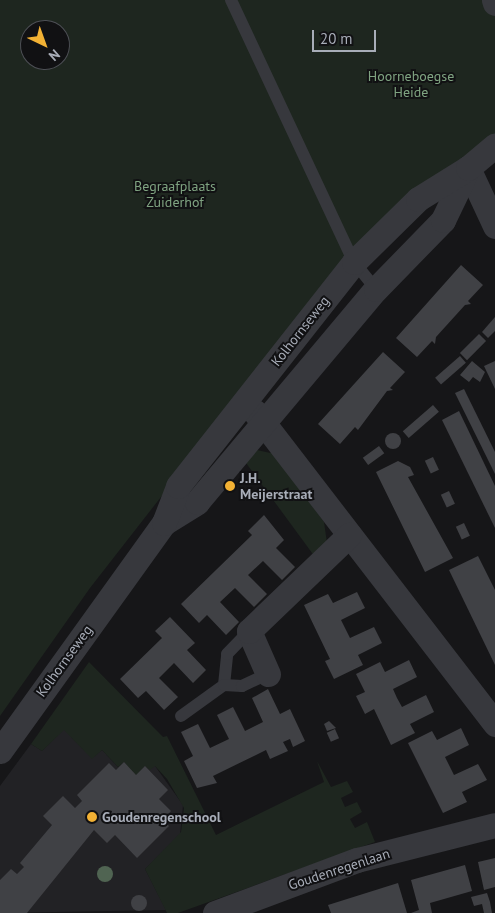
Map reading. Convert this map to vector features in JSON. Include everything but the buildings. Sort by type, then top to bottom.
[{"type":"street","name":"Kolhornseweg","points":[[0,751],[164,523],[178,486],[354,262],[418,199],[468,168],[495,145]]},
{"type":"street","name":"Kolhornseweg","points":[[164,523],[196,502],[265,424],[376,289],[443,220],[468,168]]},
{"type":"street","points":[[468,168],[495,226]]},
{"type":"street","points":[[246,401],[495,724]]},
{"type":"street","points":[[268,674],[249,631],[349,535]]},
{"type":"street","name":"Goudenregenlaan","points":[[215,913],[357,860],[495,825]]},
{"type":"lane","points":[[232,0],[354,262],[376,289]]},
{"type":"lane","points":[[224,685],[228,654],[249,631]]},
{"type":"lane","points":[[182,716],[224,685],[242,686],[268,674]]},
{"type":"shaded area","name":"Goudenregenschool","points":[[64,729],[92,758],[102,750],[118,767],[124,762],[155,766],[183,805],[180,835],[145,869],[166,910],[0,913],[0,786],[31,744],[42,751]]},
{"type":"green space","name":"Begraafplaats Zuiderhof","points":[[0,0],[488,0],[495,15],[495,135],[338,270],[90,588],[0,716]]},
{"type":"green space","points":[[257,450],[275,454],[324,522],[327,543],[315,557],[246,463]]},
{"type":"green space","points":[[89,662],[163,737],[167,736],[216,835],[324,782],[317,761],[331,787],[347,781],[353,792],[341,798],[345,807],[357,802],[362,812],[350,819],[355,828],[367,822],[375,842],[178,913],[167,913],[145,869],[181,832],[184,808],[167,779],[155,766],[150,770],[145,766],[136,775],[124,762],[118,767],[102,750],[92,759],[64,730],[42,751],[31,744]]},
{"type":"place","name":"J.H. Meijerstraat","points":[[230,486]]},
{"type":"place","name":"Goudenregenschool","points":[[92,817]]},
{"type":"park label","name":"Hoorneboegse Heide","points":[[411,84]]}]
